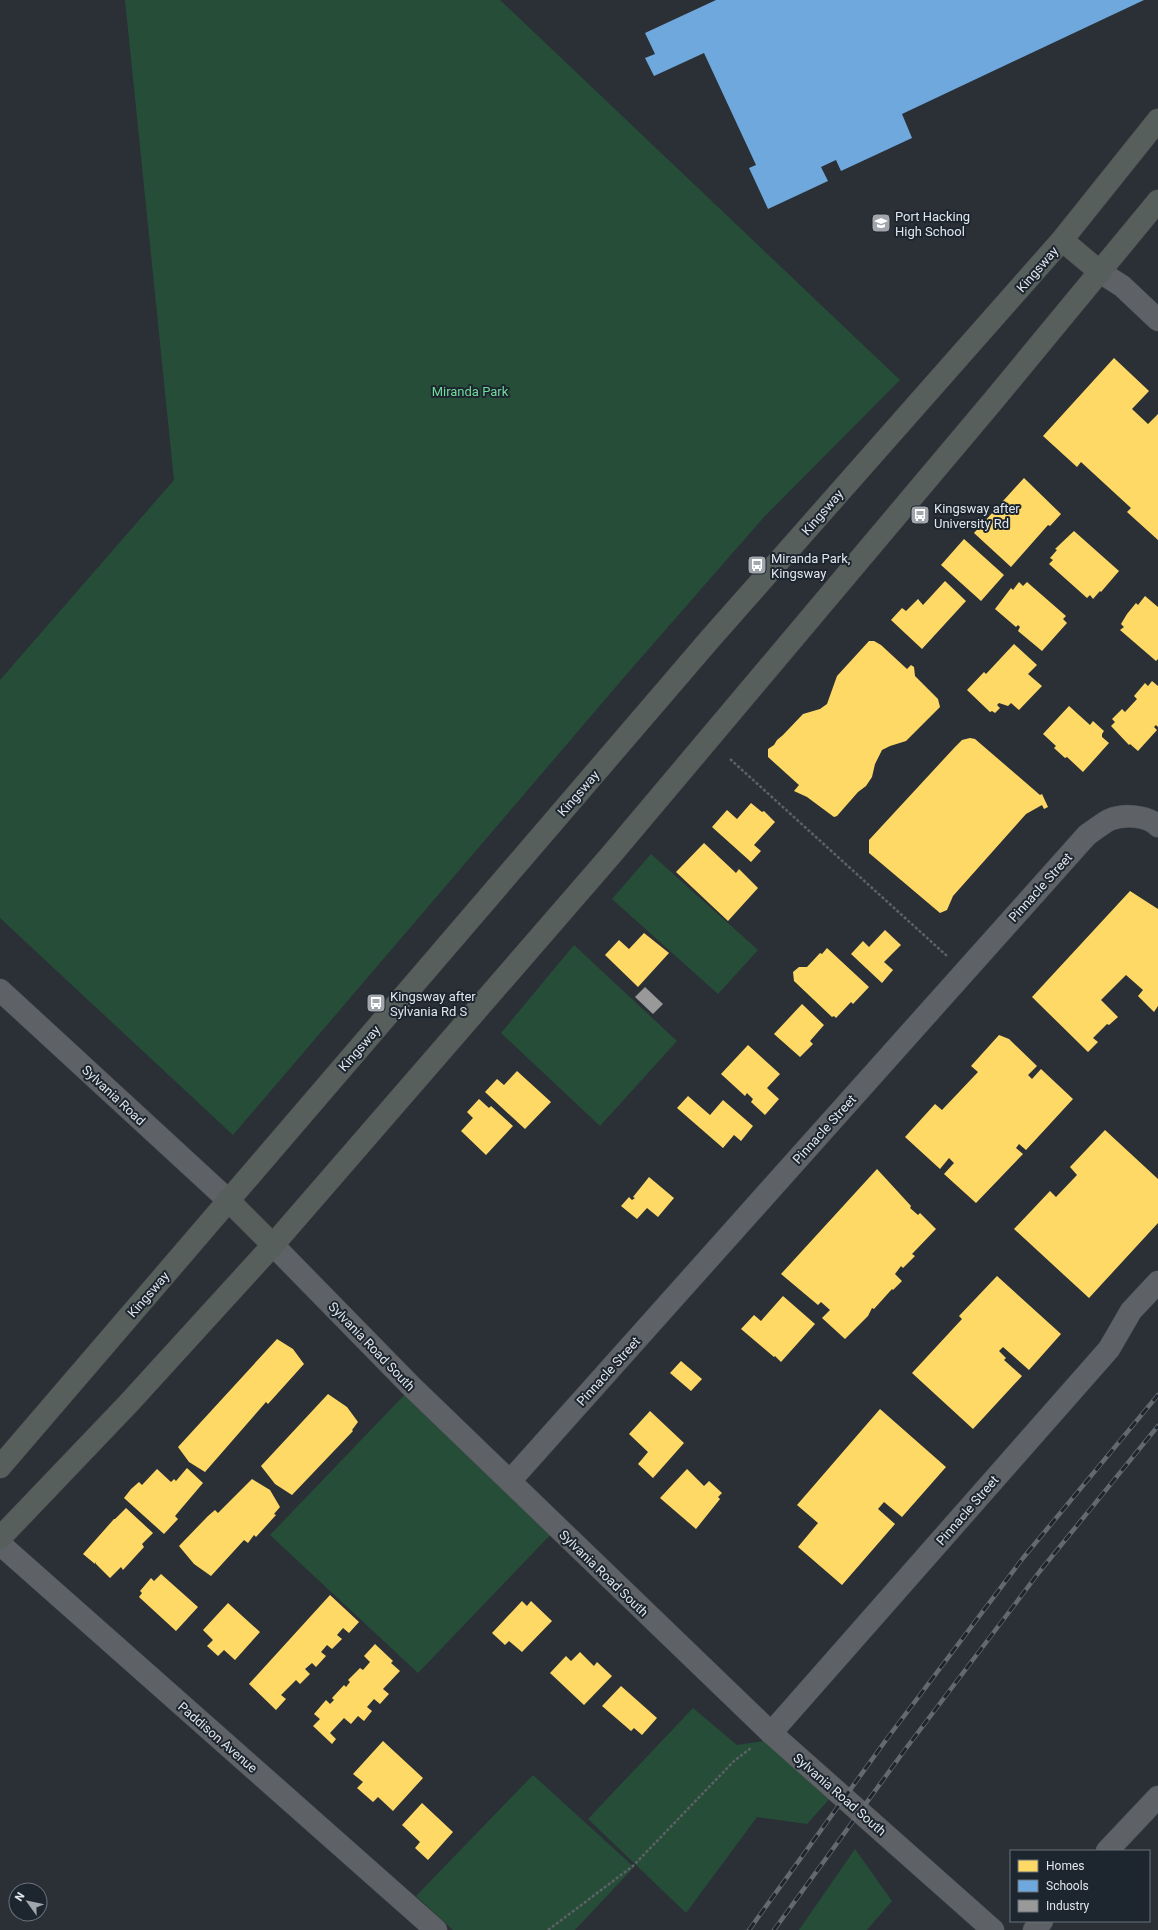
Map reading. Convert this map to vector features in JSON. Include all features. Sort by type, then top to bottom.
[{"type":"main road","name":"Kingsway","points":[[0,1467],[710,640],[1062,240],[1158,120]]},
{"type":"main road","points":[[0,1538],[128,1404],[273,1245],[611,855],[1158,201]]},
{"type":"main road","points":[[1062,240],[1100,272]]},
{"type":"main road","name":"Sylvania Road South","points":[[228,1200],[273,1245]]},
{"type":"street","points":[[1100,272],[1122,286],[1158,320]]},
{"type":"street","name":"Pinnacle Street","points":[[510,1481],[1088,834],[1110,820],[1132,816],[1155,822],[1158,826]]},
{"type":"street","name":"Sylvania Road","points":[[0,990],[228,1200]]},
{"type":"street","name":"Sylvania Road South","points":[[273,1245],[412,1387],[770,1733],[993,1930]]},
{"type":"street","name":"Pinnacle Street","points":[[770,1733],[1109,1349],[1131,1311],[1158,1282]]},
{"type":"street","name":"Paddison Avenue","points":[[0,1544],[436,1930]]},
{"type":"street","points":[[1108,1850],[1158,1797]]},
{"type":"street","points":[[1034,1930],[1041,1922]]},
{"type":"path","points":[[730,759],[964,972]]},
{"type":"path","points":[[548,1930],[633,1866],[734,1761],[770,1733]]},
{"type":"green space","name":"Miranda Park","points":[[125,0],[500,0],[900,380],[764,517],[626,675],[233,1135],[0,918],[0,680],[174,480]]},
{"type":"green space","points":[[651,854],[758,950],[718,994],[612,899]]},
{"type":"green space","points":[[574,945],[677,1041],[600,1126],[501,1033]]},
{"type":"green space","points":[[412,1387],[557,1528],[418,1673],[270,1535]]},
{"type":"green space","points":[[693,1708],[737,1745],[770,1740],[834,1794],[807,1824],[757,1817],[686,1913],[588,1819]]},
{"type":"green space","points":[[533,1775],[634,1867],[575,1930],[453,1930],[416,1896]]},
{"type":"green space","points":[[855,1849],[892,1901],[867,1930],[799,1930]]},
{"type":"building: Homes","points":[[1114,358],[1149,391],[1132,409],[1148,424],[1158,414],[1158,540],[1127,512],[1131,508],[1081,462],[1077,467],[1043,436]]},
{"type":"building: Homes","points":[[1024,478],[1061,514],[1050,526],[1048,525],[1011,567],[974,533]]},
{"type":"building: Homes","points":[[1074,531],[1119,571],[1093,599],[1090,595],[1087,598],[1049,564],[1053,560],[1050,558],[1057,550],[1055,549]]},
{"type":"building: Homes","points":[[964,539],[1004,575],[981,601],[941,565]]},
{"type":"building: Homes","points":[[945,581],[966,601],[922,649],[891,620],[902,608],[906,611],[918,599],[923,605]]},
{"type":"building: Homes","points":[[1019,582],[1023,586],[1027,582],[1066,616],[1063,619],[1067,623],[1042,651],[1018,631],[1020,627],[1018,625],[1016,627],[995,609],[1011,588],[1013,590]]},
{"type":"building: Homes","points":[[1145,596],[1158,607],[1158,659],[1156,661],[1120,630],[1124,627],[1121,624],[1127,614],[1136,603],[1138,605]]},
{"type":"building: Homes","points":[[869,641],[874,641],[881,645],[907,669],[911,665],[914,667],[915,676],[938,699],[940,707],[906,741],[882,750],[875,764],[872,777],[866,786],[858,792],[837,816],[834,817],[807,797],[794,791],[799,785],[768,757],[768,749],[774,745],[777,740],[803,714],[820,709],[827,704],[837,676]]},
{"type":"building: Homes","points":[[1014,644],[1037,665],[1028,674],[1042,686],[1019,710],[1011,703],[1008,706],[999,703],[997,705],[1000,708],[995,713],[992,711],[990,712],[967,690],[984,672],[986,674]]},
{"type":"building: Homes","points":[[1152,681],[1158,686],[1158,727],[1156,725],[1154,727],[1157,730],[1138,751],[1130,744],[1129,745],[1111,726],[1115,722],[1112,719],[1122,709],[1125,712],[1137,699],[1134,696],[1145,683],[1148,686]]},
{"type":"building: Homes","points":[[1069,706],[1090,725],[1093,721],[1104,731],[1102,737],[1109,743],[1083,772],[1067,757],[1065,758],[1054,748],[1056,746],[1043,734]]},
{"type":"building: Homes","points":[[970,738],[975,739],[1040,795],[1042,794],[1048,807],[1044,809],[1042,805],[1026,814],[953,896],[947,910],[940,913],[869,853],[869,840],[955,747],[962,740]]},
{"type":"building: Homes","points":[[751,803],[762,812],[764,811],[775,822],[754,845],[761,851],[751,862],[712,827],[727,810],[737,819]]},
{"type":"building: Homes","points":[[704,843],[736,873],[739,869],[758,888],[728,921],[676,872]]},
{"type":"building: Homes","points":[[1130,891],[1158,909],[1158,1006],[1154,1012],[1138,996],[1143,990],[1126,975],[1101,1000],[1118,1017],[1109,1025],[1107,1024],[1093,1038],[1098,1042],[1088,1052],[1032,997]]},
{"type":"building: Homes","points":[[885,930],[901,945],[884,962],[893,970],[882,983],[851,954],[863,941],[869,947]]},
{"type":"building: Homes","points":[[644,933],[669,953],[638,987],[605,955],[619,940],[629,949]]},
{"type":"building: Homes","points":[[827,948],[869,987],[853,1004],[851,1002],[836,1018],[834,1016],[832,1017],[794,981],[793,972],[799,967],[807,967]]},
{"type":"building: Homes","points":[[802,1004],[824,1025],[810,1041],[813,1044],[800,1057],[774,1034]]},
{"type":"building: Homes","points":[[999,1035],[1009,1039],[1037,1066],[1028,1075],[1032,1079],[1041,1069],[1073,1099],[1026,1150],[1019,1144],[1016,1148],[1023,1154],[976,1203],[944,1174],[954,1163],[949,1158],[940,1169],[905,1137],[935,1104],[942,1110],[978,1072],[971,1066]]},
{"type":"building: Homes","points":[[748,1045],[780,1074],[767,1088],[779,1099],[765,1115],[751,1102],[753,1099],[747,1093],[745,1096],[721,1074]]},
{"type":"building: Homes","points":[[517,1071],[551,1102],[525,1129],[485,1092],[497,1079],[504,1085]]},
{"type":"building: Homes","points":[[688,1096],[710,1115],[723,1100],[753,1126],[741,1141],[734,1135],[723,1148],[677,1108]]},
{"type":"building: Homes","points":[[479,1099],[489,1108],[491,1106],[513,1126],[486,1155],[461,1131],[473,1118],[467,1112]]},
{"type":"building: Homes","points":[[1105,1130],[1158,1179],[1158,1223],[1089,1298],[1014,1229],[1050,1191],[1056,1197],[1077,1175],[1070,1167]]},
{"type":"building: Homes","points":[[877,1169],[911,1206],[910,1208],[918,1215],[920,1213],[936,1229],[912,1254],[915,1256],[903,1268],[901,1266],[895,1274],[902,1281],[893,1290],[892,1289],[874,1309],[872,1308],[868,1316],[845,1339],[822,1318],[830,1310],[821,1302],[818,1305],[781,1274]]},
{"type":"building: Homes","points":[[649,1177],[674,1198],[658,1217],[647,1208],[637,1219],[621,1206],[629,1197],[632,1200],[635,1198],[633,1197]]},
{"type":"building: Homes","points":[[997,1276],[1061,1334],[1029,1370],[1003,1347],[999,1351],[1006,1358],[1004,1360],[1022,1376],[973,1429],[912,1373],[962,1319],[959,1316]]},
{"type":"building: Homes","points":[[783,1296],[815,1324],[781,1362],[741,1329],[754,1315],[761,1321]]},
{"type":"building: Homes","points":[[277,1339],[293,1349],[304,1364],[268,1404],[266,1402],[205,1472],[189,1462],[178,1447]]},
{"type":"building: Homes","points":[[681,1361],[702,1379],[691,1391],[670,1373]]},
{"type":"building: Homes","points":[[328,1394],[347,1407],[358,1422],[352,1430],[353,1431],[292,1495],[275,1484],[261,1466]]},
{"type":"building: Homes","points":[[880,1409],[946,1467],[902,1517],[884,1502],[878,1509],[895,1524],[842,1585],[798,1547],[818,1523],[797,1505]]},
{"type":"building: Homes","points":[[650,1411],[684,1443],[653,1478],[638,1464],[648,1452],[629,1434]]},
{"type":"building: Homes","points":[[187,1468],[203,1483],[175,1516],[178,1519],[164,1534],[124,1498],[131,1489],[139,1482],[142,1485],[157,1469],[171,1482],[174,1479],[176,1481]]},
{"type":"building: Homes","points":[[687,1469],[704,1486],[709,1481],[722,1493],[718,1497],[720,1499],[696,1529],[660,1498]]},
{"type":"building: Homes","points":[[252,1479],[270,1490],[280,1507],[274,1514],[276,1515],[256,1537],[254,1535],[248,1543],[244,1540],[211,1576],[194,1564],[179,1546],[208,1516],[215,1510],[218,1513]]},
{"type":"building: Homes","points":[[126,1508],[153,1533],[142,1544],[144,1547],[123,1570],[121,1567],[110,1578],[96,1564],[96,1562],[95,1564],[83,1554],[114,1519]]},
{"type":"building: Homes","points":[[161,1574],[198,1607],[176,1631],[139,1597],[142,1593],[140,1591],[151,1578],[154,1581]]},
{"type":"building: Homes","points":[[330,1595],[359,1622],[349,1633],[343,1628],[337,1635],[342,1639],[332,1649],[327,1645],[321,1652],[326,1656],[316,1667],[312,1663],[305,1669],[310,1674],[300,1684],[296,1680],[281,1695],[286,1699],[276,1710],[249,1684]]},
{"type":"building: Homes","points":[[522,1601],[527,1606],[531,1601],[552,1621],[522,1652],[509,1641],[505,1645],[492,1633]]},
{"type":"building: Homes","points":[[228,1603],[260,1632],[235,1660],[224,1650],[218,1656],[207,1646],[213,1640],[203,1630]]},
{"type":"building: Homes","points":[[375,1644],[393,1661],[391,1663],[400,1671],[383,1689],[389,1694],[380,1704],[374,1699],[367,1707],[372,1711],[364,1721],[358,1716],[351,1724],[344,1718],[330,1733],[336,1739],[332,1744],[313,1726],[320,1719],[314,1714],[326,1700],[330,1704],[334,1700],[332,1698],[344,1685],[346,1687],[350,1682],[348,1680],[360,1668],[363,1670],[370,1662],[364,1656]]},
{"type":"building: Homes","points":[[580,1652],[594,1666],[597,1662],[612,1676],[584,1705],[550,1673],[566,1656],[571,1661]]},
{"type":"building: Homes","points":[[621,1686],[657,1718],[642,1735],[634,1728],[631,1731],[602,1706]]},
{"type":"building: Homes","points":[[383,1741],[423,1778],[393,1811],[378,1797],[373,1802],[357,1788],[363,1782],[353,1774]]},
{"type":"building: Homes","points":[[422,1803],[453,1832],[428,1860],[415,1848],[420,1842],[402,1825]]},
{"type":"building: Schools","points":[[716,0],[1144,0],[902,114],[912,138],[841,171],[836,160],[821,167],[828,181],[768,209],[749,168],[756,165],[704,53],[654,76],[645,58],[655,54],[645,33]]},
{"type":"building: Industry","points":[[645,987],[663,1004],[653,1014],[635,997]]},
{"type":"railway","points":[[749,1930],[886,1740],[1023,1558],[1158,1395]]},
{"type":"railway","points":[[774,1930],[904,1751],[1040,1571],[1158,1426]]},
{"type":"place","name":"Port Hacking High School","points":[[881,223]]},
{"type":"place","name":"Kingsway after University Rd","points":[[920,515]]},
{"type":"place","name":"Miranda Park, Kingsway","points":[[757,565]]},
{"type":"place","name":"Kingsway after Sylvania Rd S","points":[[376,1003]]}]
